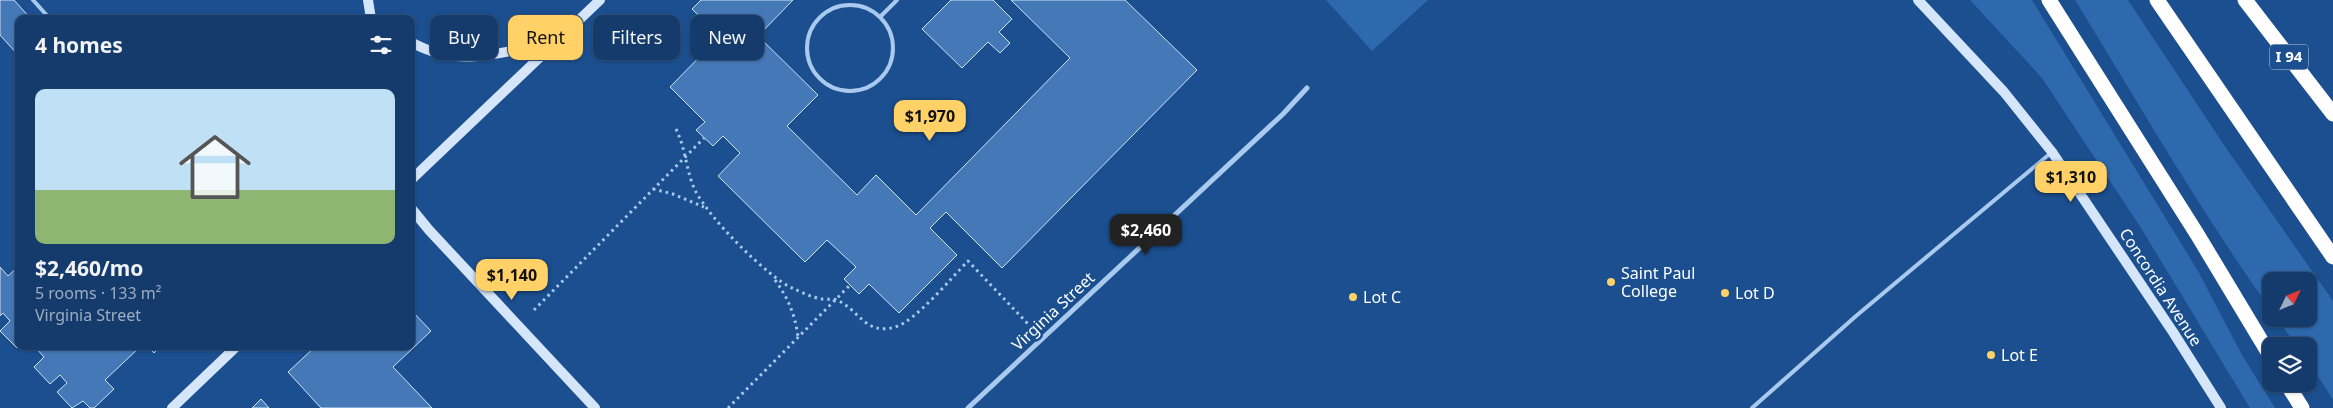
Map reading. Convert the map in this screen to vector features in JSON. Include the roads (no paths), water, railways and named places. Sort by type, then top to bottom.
[{"type":"highway","points":[[2049,0],[2197,234],[2262,342]]},
{"type":"highway","points":[[2157,0],[2333,258]]},
{"type":"highway","name":"I 94","points":[[2245,0],[2333,114]]},
{"type":"highway","points":[[2292,392],[2302,408]]},
{"type":"street","points":[[368,0],[370,15]]},
{"type":"street","points":[[583,16],[600,0]]},
{"type":"street","name":"Concordia Avenue","points":[[1918,0],[2004,92],[2052,152],[2168,324],[2221,408]]},
{"type":"street","points":[[415,44],[450,57],[472,57],[508,50]]},
{"type":"street","points":[[415,176],[535,60]]},
{"type":"street","name":"Virginia Street","points":[[968,408],[1283,114],[1307,88]]},
{"type":"street","points":[[415,212],[595,408]]},
{"type":"street","points":[[172,408],[233,350]]},
{"type":"lane","points":[[33,0],[46,15]]},
{"type":"lane","points":[[880,17],[897,0]]},
{"type":"lane","points":[[855,5],[868,9],[880,17],[889,28],[893,42],[893,57],[887,71],[878,82],[858,90],[836,89],[823,82],[814,71],[808,58],[811,30],[818,20],[829,11],[841,6],[855,5]]},
{"type":"lane","points":[[1752,408],[1856,316],[2052,152]]},
{"type":"place","name":"Saint Paul College","points":[[1611,282]]},
{"type":"place","name":"Lot D","points":[[1725,293]]},
{"type":"place","name":"Lot C","points":[[1353,297]]},
{"type":"place","name":"Lot E","points":[[1991,355]]}]
